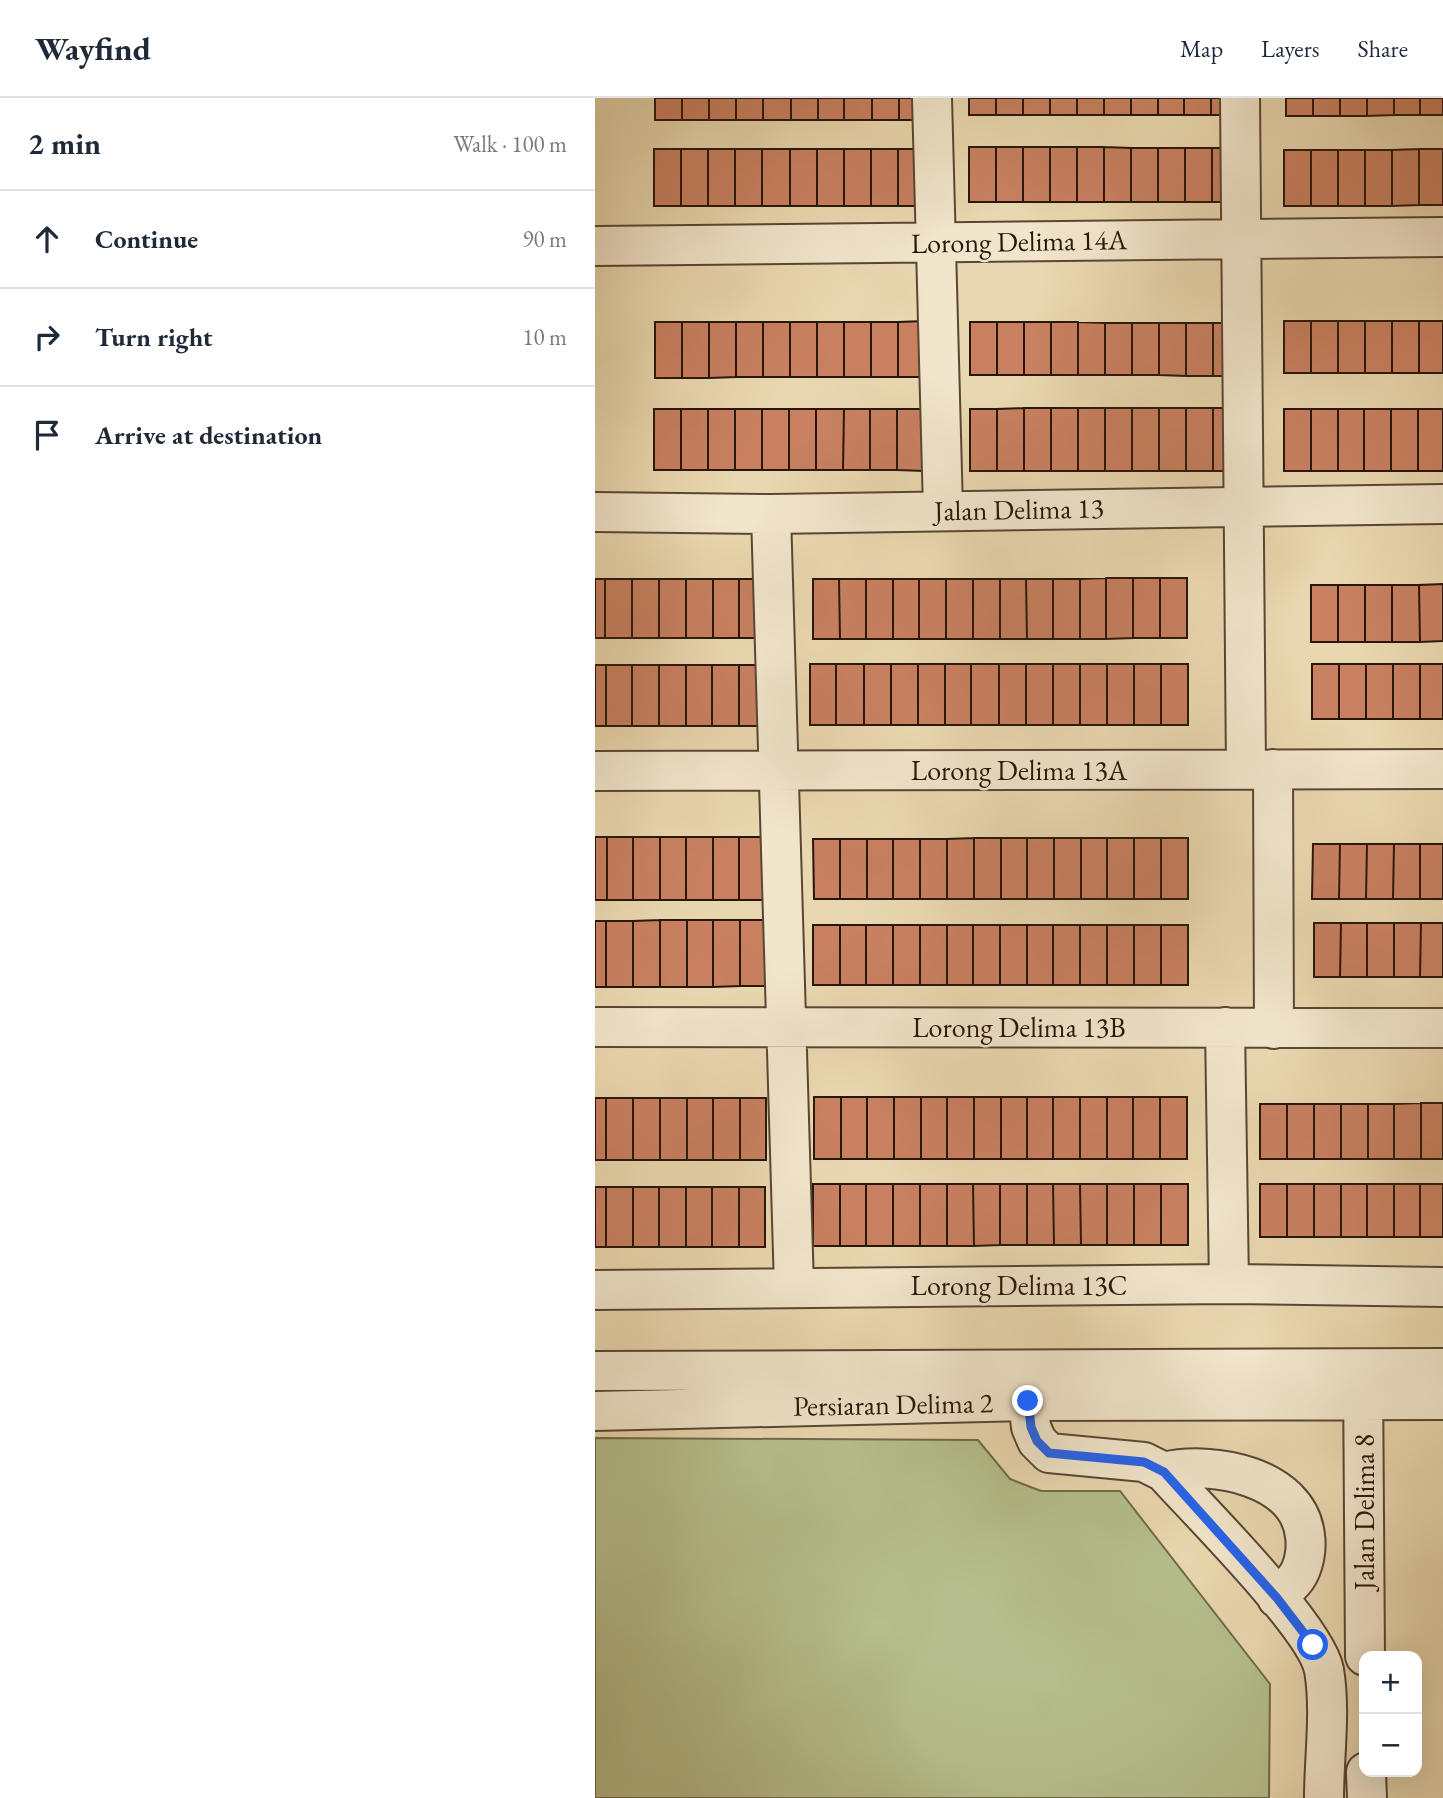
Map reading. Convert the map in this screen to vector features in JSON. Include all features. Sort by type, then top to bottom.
[{"type":"street","points":[[932,98],[943,510]]},
{"type":"street","points":[[1240,98],[1243,505],[1275,1029]]},
{"type":"street","name":"Lorong Delima 14A","points":[[595,246],[1443,237]]},
{"type":"street","name":"Jalan Delima 13","points":[[595,512],[771,514],[1443,504]]},
{"type":"street","points":[[771,514],[794,1287]]},
{"type":"street","name":"Lorong Delima 13A","points":[[595,771],[1443,769]]},
{"type":"street","name":"Lorong Delima 13B","points":[[595,1027],[1443,1028]]},
{"type":"street","points":[[1225,1027],[1229,1284]]},
{"type":"street","name":"Lorong Delima 13C","points":[[595,1290],[1229,1284],[1443,1287]]},
{"type":"street","name":"Persiaran Delima 2","points":[[595,1411],[1028,1401],[1363,1384],[1443,1368]]},
{"type":"street","name":"Persiaran Delima 2","points":[[595,1371],[1363,1384],[1443,1400]]},
{"type":"street","name":"Jalan Delima 8","points":[[1363,1384],[1366,1651]]},
{"type":"street","points":[[1028,1401],[1031,1427],[1037,1441],[1049,1453],[1144,1462],[1164,1472],[1277,1598],[1313,1645],[1324,1668],[1324,1798]]},
{"type":"street","points":[[1164,1472],[1184,1467],[1222,1470],[1279,1492],[1294,1503],[1304,1522],[1304,1559],[1297,1577],[1277,1598]]},
{"type":"street","points":[[1366,1777],[1367,1798]]},
{"type":"green space","points":[[595,1438],[978,1440],[1010,1479],[1041,1491],[1120,1491],[1270,1684],[1269,1798],[595,1798]]},
{"type":"building","points":[[655,98],[682,98],[682,120],[655,120]]},
{"type":"building","points":[[682,98],[709,98],[709,120],[682,120]]},
{"type":"building","points":[[709,98],[736,98],[736,120],[709,120]]},
{"type":"building","points":[[736,98],[763,98],[763,120],[736,120]]},
{"type":"building","points":[[763,98],[791,98],[791,120],[763,120]]},
{"type":"building","points":[[791,98],[818,98],[818,120],[791,120]]},
{"type":"building","points":[[818,98],[844,98],[844,120],[818,120]]},
{"type":"building","points":[[844,98],[872,98],[872,120],[844,120]]},
{"type":"building","points":[[872,98],[899,98],[899,120],[872,120]]},
{"type":"building","points":[[899,98],[926,98],[926,120],[899,120]]},
{"type":"building","points":[[969,98],[996,98],[996,115],[969,115]]},
{"type":"building","points":[[996,98],[1023,98],[1023,115],[996,115]]},
{"type":"building","points":[[1023,98],[1050,98],[1050,115],[1023,115]]},
{"type":"building","points":[[1050,98],[1077,98],[1077,115],[1050,115]]},
{"type":"building","points":[[1077,98],[1104,98],[1104,115],[1077,115]]},
{"type":"building","points":[[1104,98],[1131,98],[1131,115],[1104,115]]},
{"type":"building","points":[[1131,98],[1158,98],[1158,115],[1131,115]]},
{"type":"building","points":[[1158,98],[1184,98],[1184,115],[1158,115]]},
{"type":"building","points":[[1184,98],[1211,98],[1211,115],[1184,115]]},
{"type":"building","points":[[1211,98],[1239,98],[1239,115],[1211,115]]},
{"type":"building","points":[[1286,98],[1313,98],[1313,116],[1286,116]]},
{"type":"building","points":[[1313,98],[1340,98],[1340,116],[1313,116]]},
{"type":"building","points":[[1340,98],[1367,98],[1367,116],[1340,116]]},
{"type":"building","points":[[1367,98],[1394,98],[1394,115],[1367,116]]},
{"type":"building","points":[[1394,98],[1420,98],[1420,115],[1394,115]]},
{"type":"building","points":[[1420,98],[1443,98],[1443,115],[1420,115]]},
{"type":"building","points":[[969,147],[996,147],[996,202],[969,202]]},
{"type":"building","points":[[996,147],[1023,147],[1023,202],[996,202]]},
{"type":"building","points":[[1023,147],[1050,147],[1050,202],[1023,202]]},
{"type":"building","points":[[1050,147],[1077,147],[1077,202],[1050,202]]},
{"type":"building","points":[[1077,147],[1104,147],[1104,202],[1077,202]]},
{"type":"building","points":[[1104,147],[1131,148],[1131,202],[1104,202]]},
{"type":"building","points":[[1131,148],[1158,148],[1158,202],[1131,202]]},
{"type":"building","points":[[1158,148],[1185,148],[1185,202],[1158,202]]},
{"type":"building","points":[[1185,148],[1212,148],[1212,202],[1185,202]]},
{"type":"building","points":[[1212,148],[1239,148],[1239,202],[1212,202]]},
{"type":"building","points":[[654,149],[681,149],[681,206],[654,206]]},
{"type":"building","points":[[681,149],[708,149],[708,206],[681,206]]},
{"type":"building","points":[[708,149],[735,149],[735,206],[708,206]]},
{"type":"building","points":[[735,149],[762,149],[762,206],[735,206]]},
{"type":"building","points":[[762,149],[790,149],[790,206],[762,206]]},
{"type":"building","points":[[790,149],[817,149],[817,206],[790,206]]},
{"type":"building","points":[[817,149],[844,149],[844,206],[817,206]]},
{"type":"building","points":[[844,149],[871,149],[871,206],[844,206]]},
{"type":"building","points":[[871,149],[898,149],[898,206],[871,206]]},
{"type":"building","points":[[898,149],[925,149],[925,206],[898,206]]},
{"type":"building","points":[[1419,149],[1443,149],[1443,205],[1419,205]]},
{"type":"building","points":[[1419,149],[1419,205],[1392,206],[1392,150]]},
{"type":"building","points":[[1284,150],[1311,150],[1311,206],[1284,206]]},
{"type":"building","points":[[1311,150],[1338,150],[1338,206],[1311,206]]},
{"type":"building","points":[[1338,150],[1365,150],[1365,206],[1338,206]]},
{"type":"building","points":[[1365,150],[1392,150],[1392,206],[1365,206]]},
{"type":"building","points":[[925,321],[925,377],[898,377],[898,322]]},
{"type":"building","points":[[1284,321],[1311,321],[1311,373],[1284,373]]},
{"type":"building","points":[[1311,321],[1338,321],[1338,373],[1311,373]]},
{"type":"building","points":[[1338,321],[1365,321],[1365,373],[1338,373]]},
{"type":"building","points":[[1365,321],[1392,321],[1392,373],[1365,373]]},
{"type":"building","points":[[1392,321],[1419,321],[1419,373],[1392,373]]},
{"type":"building","points":[[1419,321],[1443,321],[1443,373],[1419,373]]},
{"type":"building","points":[[655,322],[682,322],[682,378],[655,378]]},
{"type":"building","points":[[682,322],[709,322],[709,378],[682,378]]},
{"type":"building","points":[[709,322],[736,322],[736,377],[709,378]]},
{"type":"building","points":[[736,322],[763,322],[763,377],[736,377]]},
{"type":"building","points":[[763,322],[790,322],[790,377],[763,377]]},
{"type":"building","points":[[790,322],[817,322],[817,377],[790,377]]},
{"type":"building","points":[[817,322],[844,322],[844,377],[817,377]]},
{"type":"building","points":[[844,322],[871,322],[871,377],[844,377]]},
{"type":"building","points":[[871,322],[898,322],[898,377],[871,377]]},
{"type":"building","points":[[970,322],[997,322],[997,375],[970,375]]},
{"type":"building","points":[[997,322],[1024,322],[1024,375],[997,375]]},
{"type":"building","points":[[1024,322],[1051,322],[1051,375],[1024,375]]},
{"type":"building","points":[[1051,322],[1078,322],[1078,375],[1051,375]]},
{"type":"building","points":[[1078,322],[1105,323],[1105,375],[1078,375]]},
{"type":"building","points":[[1105,323],[1132,323],[1132,375],[1105,375]]},
{"type":"building","points":[[1132,323],[1159,323],[1159,375],[1132,375]]},
{"type":"building","points":[[1159,323],[1186,323],[1186,376],[1159,375]]},
{"type":"building","points":[[1186,323],[1213,323],[1213,376],[1186,376]]},
{"type":"building","points":[[1213,323],[1241,323],[1241,376],[1213,376]]},
{"type":"building","points":[[1024,408],[1051,408],[1051,471],[1024,471]]},
{"type":"building","points":[[1024,408],[1024,471],[997,471],[997,409]]},
{"type":"building","points":[[1051,408],[1078,408],[1078,471],[1051,471]]},
{"type":"building","points":[[1078,408],[1105,408],[1105,471],[1078,471]]},
{"type":"building","points":[[1105,408],[1132,408],[1132,471],[1105,471]]},
{"type":"building","points":[[1132,408],[1159,408],[1159,471],[1132,471]]},
{"type":"building","points":[[1159,408],[1186,408],[1186,471],[1159,471]]},
{"type":"building","points":[[1186,408],[1213,408],[1213,471],[1186,471]]},
{"type":"building","points":[[1213,408],[1240,408],[1240,471],[1213,471]]},
{"type":"building","points":[[654,409],[681,409],[681,470],[654,470]]},
{"type":"building","points":[[681,409],[708,409],[708,470],[681,470]]},
{"type":"building","points":[[708,409],[735,409],[735,470],[708,470]]},
{"type":"building","points":[[735,409],[762,409],[762,470],[735,470]]},
{"type":"building","points":[[762,409],[789,409],[789,470],[762,470]]},
{"type":"building","points":[[789,409],[816,409],[816,470],[789,470]]},
{"type":"building","points":[[816,409],[844,409],[843,470],[816,470]]},
{"type":"building","points":[[844,409],[870,409],[870,470],[843,470]]},
{"type":"building","points":[[870,409],[897,409],[897,470],[870,470]]},
{"type":"building","points":[[897,409],[924,409],[924,471],[897,470]]},
{"type":"building","points":[[970,409],[997,409],[997,471],[970,471]]},
{"type":"building","points":[[1284,409],[1311,409],[1311,471],[1284,471]]},
{"type":"building","points":[[1311,409],[1338,409],[1338,471],[1311,471]]},
{"type":"building","points":[[1338,409],[1364,409],[1364,471],[1338,471]]},
{"type":"building","points":[[1364,409],[1391,409],[1391,471],[1364,471]]},
{"type":"building","points":[[1391,409],[1418,409],[1418,471],[1391,471]]},
{"type":"building","points":[[1418,409],[1443,409],[1443,471],[1418,471]]},
{"type":"building","points":[[1106,578],[1133,578],[1133,638],[1106,639]]},
{"type":"building","points":[[1106,578],[1106,639],[1080,639],[1080,579]]},
{"type":"building","points":[[1133,578],[1160,578],[1160,638],[1133,638]]},
{"type":"building","points":[[1160,578],[1187,578],[1187,638],[1160,638]]},
{"type":"building","points":[[595,579],[605,579],[605,638],[595,638]]},
{"type":"building","points":[[605,579],[632,579],[632,638],[605,638]]},
{"type":"building","points":[[632,579],[659,579],[659,638],[632,638]]},
{"type":"building","points":[[659,579],[686,579],[686,638],[659,638]]},
{"type":"building","points":[[686,579],[713,579],[713,638],[686,638]]},
{"type":"building","points":[[713,579],[739,579],[739,638],[713,638]]},
{"type":"building","points":[[739,579],[766,579],[766,638],[739,638]]},
{"type":"building","points":[[813,579],[839,579],[840,639],[813,639]]},
{"type":"building","points":[[839,579],[866,579],[866,639],[840,639]]},
{"type":"building","points":[[866,579],[893,579],[893,639],[866,639]]},
{"type":"building","points":[[893,579],[919,579],[919,639],[893,639]]},
{"type":"building","points":[[919,579],[946,579],[946,639],[919,639]]},
{"type":"building","points":[[946,579],[973,579],[973,639],[946,639]]},
{"type":"building","points":[[973,579],[1000,579],[1000,639],[973,639]]},
{"type":"building","points":[[1000,579],[1026,579],[1027,639],[1000,639]]},
{"type":"building","points":[[1026,579],[1053,579],[1053,639],[1027,639]]},
{"type":"building","points":[[1053,579],[1080,579],[1080,639],[1053,639]]},
{"type":"building","points":[[1443,584],[1443,641],[1420,642],[1419,585]]},
{"type":"building","points":[[1311,585],[1338,585],[1338,642],[1311,642]]},
{"type":"building","points":[[1338,585],[1365,585],[1365,642],[1338,642]]},
{"type":"building","points":[[1365,585],[1392,585],[1392,642],[1365,642]]},
{"type":"building","points":[[1392,585],[1419,585],[1420,642],[1392,642]]},
{"type":"building","points":[[810,664],[836,664],[836,725],[810,725]]},
{"type":"building","points":[[836,664],[864,664],[864,725],[836,725]]},
{"type":"building","points":[[864,664],[891,664],[891,725],[864,725]]},
{"type":"building","points":[[891,664],[918,664],[918,725],[891,725]]},
{"type":"building","points":[[918,664],[945,664],[945,725],[918,725]]},
{"type":"building","points":[[945,664],[971,664],[971,725],[945,725]]},
{"type":"building","points":[[971,664],[999,664],[999,725],[971,725]]},
{"type":"building","points":[[999,664],[1026,664],[1026,725],[999,725]]},
{"type":"building","points":[[1026,664],[1053,664],[1053,725],[1026,725]]},
{"type":"building","points":[[1053,664],[1080,664],[1080,725],[1053,725]]},
{"type":"building","points":[[1080,664],[1107,664],[1107,725],[1080,725]]},
{"type":"building","points":[[1107,664],[1134,664],[1134,725],[1107,725]]},
{"type":"building","points":[[1134,664],[1161,664],[1161,725],[1134,725]]},
{"type":"building","points":[[1161,664],[1188,664],[1188,725],[1161,725]]},
{"type":"building","points":[[1312,664],[1339,664],[1339,719],[1312,719]]},
{"type":"building","points":[[1339,664],[1366,664],[1366,719],[1339,719]]},
{"type":"building","points":[[1366,664],[1393,664],[1393,719],[1366,719]]},
{"type":"building","points":[[1393,664],[1420,664],[1420,719],[1393,719]]},
{"type":"building","points":[[1420,664],[1443,664],[1443,719],[1420,719]]},
{"type":"building","points":[[595,665],[606,665],[606,726],[595,726]]},
{"type":"building","points":[[606,665],[632,665],[632,726],[606,726]]},
{"type":"building","points":[[632,665],[659,665],[659,726],[632,726]]},
{"type":"building","points":[[659,665],[686,665],[686,726],[659,726]]},
{"type":"building","points":[[686,665],[712,665],[712,726],[686,726]]},
{"type":"building","points":[[712,665],[739,665],[739,726],[712,726]]},
{"type":"building","points":[[739,665],[765,665],[765,726],[739,726]]},
{"type":"building","points":[[595,837],[607,837],[607,900],[595,900]]},
{"type":"building","points":[[607,837],[633,837],[633,900],[607,900]]},
{"type":"building","points":[[633,837],[660,837],[660,900],[633,900]]},
{"type":"building","points":[[660,837],[686,837],[686,900],[660,900]]},
{"type":"building","points":[[686,837],[713,837],[713,900],[686,900]]},
{"type":"building","points":[[713,837],[739,837],[739,900],[713,900]]},
{"type":"building","points":[[739,837],[765,837],[765,900],[739,900]]},
{"type":"building","points":[[974,838],[1001,838],[1001,899],[974,899]]},
{"type":"building","points":[[974,838],[974,899],[947,899],[947,839]]},
{"type":"building","points":[[1001,838],[1027,838],[1027,899],[1001,899]]},
{"type":"building","points":[[1027,838],[1054,838],[1054,899],[1027,899]]},
{"type":"building","points":[[1054,838],[1081,838],[1081,899],[1054,899]]},
{"type":"building","points":[[1081,838],[1107,838],[1107,899],[1081,899]]},
{"type":"building","points":[[1107,838],[1134,838],[1134,899],[1107,899]]},
{"type":"building","points":[[1134,838],[1161,838],[1161,899],[1134,899]]},
{"type":"building","points":[[1161,838],[1188,838],[1188,899],[1161,899]]},
{"type":"building","points":[[813,839],[840,839],[840,899],[814,899]]},
{"type":"building","points":[[840,839],[867,839],[867,899],[840,899]]},
{"type":"building","points":[[867,839],[893,839],[893,899],[867,899]]},
{"type":"building","points":[[893,839],[920,839],[920,899],[893,899]]},
{"type":"building","points":[[920,839],[947,839],[947,899],[920,899]]},
{"type":"building","points":[[1313,844],[1340,844],[1339,899],[1312,899]]},
{"type":"building","points":[[1340,844],[1367,844],[1366,899],[1339,899]]},
{"type":"building","points":[[1367,844],[1394,844],[1393,899],[1366,899]]},
{"type":"building","points":[[1394,844],[1420,844],[1420,899],[1393,899]]},
{"type":"building","points":[[1420,844],[1443,844],[1443,899],[1420,899]]},
{"type":"building","points":[[660,920],[687,920],[687,987],[660,987]]},
{"type":"building","points":[[660,920],[660,987],[633,987],[633,921]]},
{"type":"building","points":[[687,920],[713,920],[713,987],[687,987]]},
{"type":"building","points":[[713,920],[740,920],[740,986],[713,987]]},
{"type":"building","points":[[740,920],[766,920],[767,986],[740,986]]},
{"type":"building","points":[[595,921],[606,921],[606,987],[595,987]]},
{"type":"building","points":[[606,921],[633,921],[633,987],[606,987]]},
{"type":"building","points":[[1314,923],[1341,923],[1340,977],[1314,977]]},
{"type":"building","points":[[1341,923],[1367,923],[1367,977],[1340,977]]},
{"type":"building","points":[[1367,923],[1394,923],[1394,977],[1367,977]]},
{"type":"building","points":[[1394,923],[1421,923],[1420,977],[1394,977]]},
{"type":"building","points":[[1421,923],[1443,923],[1443,977],[1420,977]]},
{"type":"building","points":[[813,925],[840,925],[840,985],[813,985]]},
{"type":"building","points":[[840,925],[866,925],[866,985],[840,985]]},
{"type":"building","points":[[866,925],[893,925],[893,985],[866,985]]},
{"type":"building","points":[[893,925],[920,925],[920,985],[893,985]]},
{"type":"building","points":[[920,925],[947,925],[947,985],[920,985]]},
{"type":"building","points":[[947,925],[973,925],[973,985],[947,985]]},
{"type":"building","points":[[973,925],[1000,925],[1000,985],[973,985]]},
{"type":"building","points":[[1000,925],[1027,925],[1027,985],[1000,985]]},
{"type":"building","points":[[1027,925],[1053,925],[1053,985],[1027,985]]},
{"type":"building","points":[[1053,925],[1080,925],[1080,985],[1053,985]]},
{"type":"building","points":[[1080,925],[1107,925],[1107,985],[1080,985]]},
{"type":"building","points":[[1107,925],[1134,925],[1134,985],[1107,985]]},
{"type":"building","points":[[1134,925],[1161,925],[1161,985],[1134,985]]},
{"type":"building","points":[[1161,925],[1188,925],[1188,985],[1161,985]]},
{"type":"building","points":[[814,1097],[841,1097],[841,1159],[814,1159]]},
{"type":"building","points":[[841,1097],[867,1097],[867,1159],[841,1159]]},
{"type":"building","points":[[867,1097],[894,1097],[894,1159],[867,1159]]},
{"type":"building","points":[[894,1097],[921,1097],[921,1159],[894,1159]]},
{"type":"building","points":[[921,1097],[947,1097],[947,1159],[921,1159]]},
{"type":"building","points":[[947,1097],[974,1097],[974,1159],[947,1159]]},
{"type":"building","points":[[974,1097],[1001,1097],[1001,1159],[974,1159]]},
{"type":"building","points":[[1001,1097],[1027,1097],[1027,1159],[1001,1159]]},
{"type":"building","points":[[1027,1097],[1053,1097],[1053,1159],[1027,1159]]},
{"type":"building","points":[[1053,1097],[1080,1097],[1080,1159],[1053,1159]]},
{"type":"building","points":[[1080,1097],[1107,1097],[1107,1159],[1080,1159]]},
{"type":"building","points":[[1107,1097],[1133,1097],[1133,1159],[1107,1159]]},
{"type":"building","points":[[1133,1097],[1160,1097],[1160,1159],[1133,1159]]},
{"type":"building","points":[[1160,1097],[1187,1097],[1187,1159],[1160,1159]]},
{"type":"building","points":[[595,1098],[606,1098],[606,1160],[595,1160]]},
{"type":"building","points":[[606,1098],[633,1098],[633,1160],[606,1160]]},
{"type":"building","points":[[633,1098],[660,1098],[660,1160],[633,1160]]},
{"type":"building","points":[[660,1098],[687,1098],[687,1160],[660,1160]]},
{"type":"building","points":[[687,1098],[713,1098],[713,1160],[687,1160]]},
{"type":"building","points":[[713,1098],[740,1098],[740,1160],[713,1160]]},
{"type":"building","points":[[740,1098],[766,1098],[766,1160],[740,1160]]},
{"type":"building","points":[[1421,1103],[1421,1159],[1394,1159],[1394,1104]]},
{"type":"building","points":[[1421,1103],[1443,1103],[1443,1159],[1421,1159]]},
{"type":"building","points":[[1260,1104],[1287,1104],[1287,1159],[1260,1159]]},
{"type":"building","points":[[1287,1104],[1314,1104],[1314,1159],[1287,1159]]},
{"type":"building","points":[[1314,1104],[1341,1104],[1341,1159],[1314,1159]]},
{"type":"building","points":[[1341,1104],[1368,1104],[1368,1159],[1341,1159]]},
{"type":"building","points":[[1368,1104],[1394,1104],[1394,1159],[1368,1159]]},
{"type":"building","points":[[813,1184],[840,1184],[840,1246],[813,1246]]},
{"type":"building","points":[[840,1184],[866,1184],[866,1246],[840,1246]]},
{"type":"building","points":[[866,1184],[893,1184],[893,1246],[866,1246]]},
{"type":"building","points":[[893,1184],[920,1184],[920,1246],[893,1246]]},
{"type":"building","points":[[920,1184],[947,1184],[947,1246],[920,1246]]},
{"type":"building","points":[[947,1184],[973,1184],[974,1246],[947,1246]]},
{"type":"building","points":[[973,1184],[1000,1184],[1000,1245],[974,1246]]},
{"type":"building","points":[[1000,1184],[1027,1184],[1027,1245],[1000,1245]]},
{"type":"building","points":[[1027,1184],[1053,1184],[1054,1245],[1027,1245]]},
{"type":"building","points":[[1053,1184],[1080,1184],[1081,1245],[1054,1245]]},
{"type":"building","points":[[1080,1184],[1107,1184],[1107,1245],[1081,1245]]},
{"type":"building","points":[[1107,1184],[1134,1184],[1134,1245],[1107,1245]]},
{"type":"building","points":[[1134,1184],[1161,1184],[1161,1245],[1134,1245]]},
{"type":"building","points":[[1161,1184],[1188,1184],[1188,1245],[1161,1245]]},
{"type":"building","points":[[1260,1184],[1287,1184],[1287,1237],[1260,1237]]},
{"type":"building","points":[[1287,1184],[1314,1184],[1314,1237],[1287,1237]]},
{"type":"building","points":[[1314,1184],[1341,1184],[1341,1237],[1314,1237]]},
{"type":"building","points":[[1341,1184],[1367,1184],[1367,1237],[1341,1237]]},
{"type":"building","points":[[1367,1184],[1394,1184],[1394,1237],[1367,1237]]},
{"type":"building","points":[[1394,1184],[1420,1184],[1420,1237],[1394,1237]]},
{"type":"building","points":[[1420,1184],[1443,1184],[1443,1237],[1420,1237]]},
{"type":"building","points":[[595,1187],[606,1187],[606,1247],[595,1247]]},
{"type":"building","points":[[606,1187],[633,1187],[633,1247],[606,1247]]},
{"type":"building","points":[[633,1187],[659,1187],[659,1247],[633,1247]]},
{"type":"building","points":[[659,1187],[686,1187],[686,1247],[659,1247]]},
{"type":"building","points":[[686,1187],[712,1187],[712,1247],[686,1247]]},
{"type":"building","points":[[712,1187],[739,1187],[739,1247],[712,1247]]},
{"type":"building","points":[[739,1187],[765,1187],[765,1247],[739,1247]]},
{"type":"route","points":[[1028,1401],[1031,1427],[1037,1441],[1049,1453],[1144,1462],[1164,1472],[1277,1598],[1313,1645]]}]
